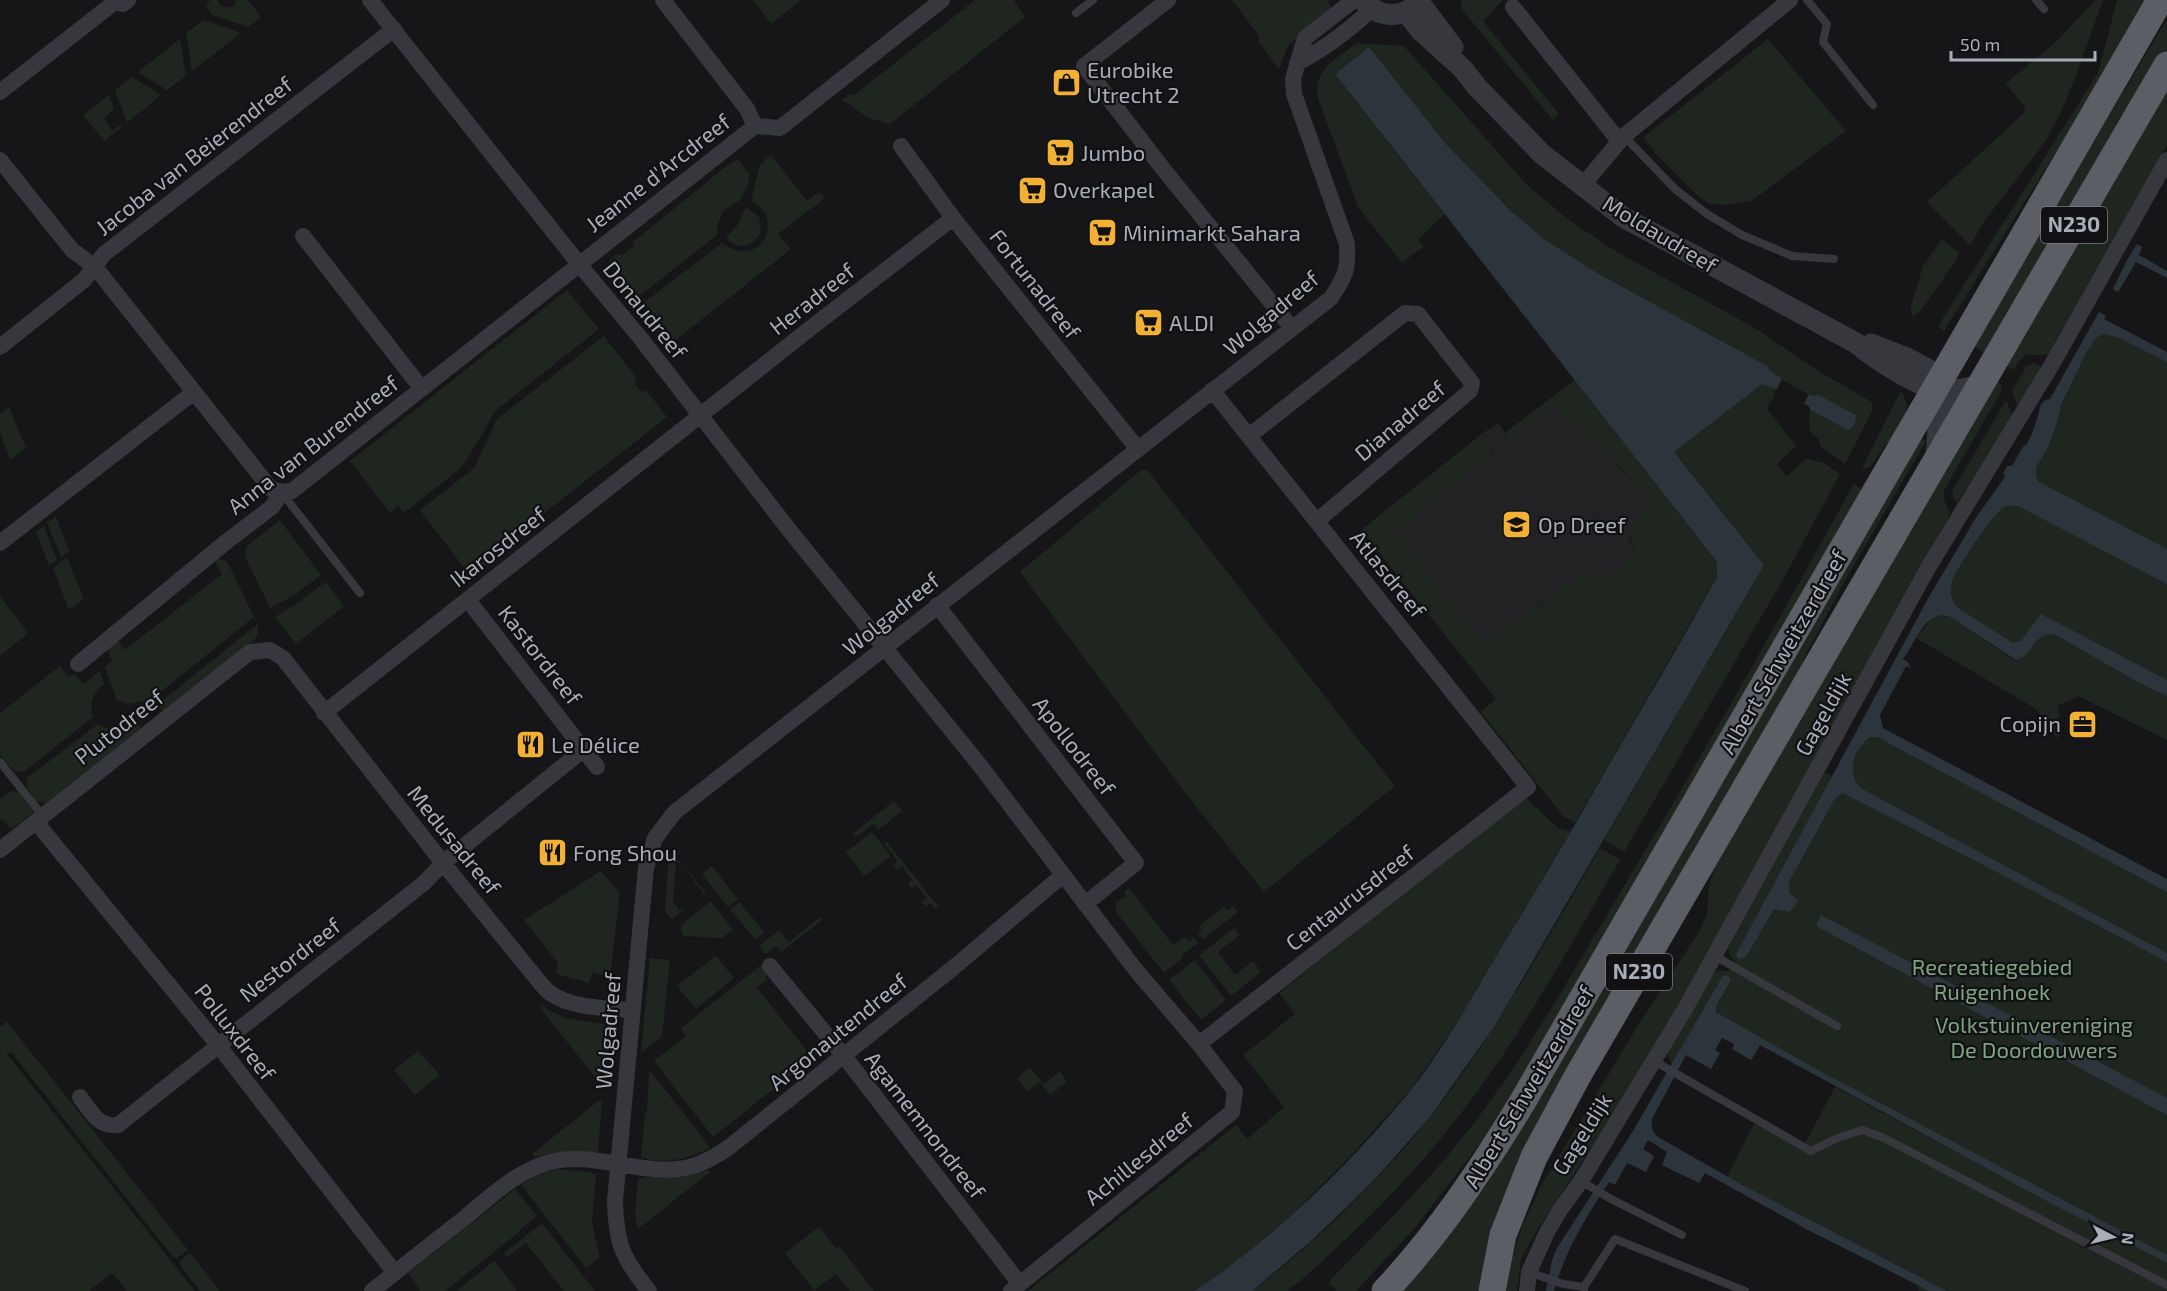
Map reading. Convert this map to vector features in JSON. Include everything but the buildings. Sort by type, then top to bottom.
[{"type":"highway","name":"Albert Schweitzerdreef","points":[[1385,1291],[1439,1228],[1473,1182],[1499,1141],[1940,386],[2160,0]]},
{"type":"highway","name":"Albert Schweitzerdreef","points":[[1492,1291],[1503,1235],[1534,1157],[1577,1077],[2167,65]]},
{"type":"street","name":"Donaudreef","points":[[370,0],[622,315],[790,531],[885,647]]},
{"type":"street","name":"Jeanne d'Arcdreef","points":[[579,264],[755,126],[747,109],[663,0]]},
{"type":"street","points":[[755,126],[780,128],[942,0]]},
{"type":"street","points":[[1168,0],[1084,66],[1164,170],[1292,327]]},
{"type":"street","points":[[1582,186],[1622,139],[1771,6],[1790,0]]},
{"type":"street","points":[[0,92],[119,1]]},
{"type":"street","points":[[1363,3],[1385,15],[1399,14],[1415,5]]},
{"type":"street","name":"Wolgadreef","points":[[650,1291],[621,1250],[616,1227],[618,1164],[646,868],[659,831],[675,812],[1331,297],[1345,276],[1348,262],[1347,244],[1294,94],[1293,79],[1298,63],[1314,55],[1346,32],[1363,3]]},
{"type":"street","name":"Moldaudreef","points":[[1415,5],[1428,38],[1463,69],[1477,87],[1542,154],[1623,217],[1856,343],[1876,344],[1940,386]]},
{"type":"street","points":[[1513,7],[1622,139]]},
{"type":"street","name":"Jacoba van Beierendreef","points":[[0,347],[84,280],[104,254],[394,29]]},
{"type":"street","name":"Fortunadreef","points":[[901,146],[953,218],[1137,448]]},
{"type":"street","points":[[0,160],[72,249],[95,267],[271,489],[282,492]]},
{"type":"street","name":"Gageldijk","points":[[1527,1291],[1529,1272],[1547,1232],[1581,1181],[1715,956],[1928,568],[2046,375],[2167,160]]},
{"type":"street","name":"Heradreef","points":[[700,417],[953,218]]},
{"type":"street","points":[[303,236],[422,389]]},
{"type":"street","name":"Anna van Burendreef","points":[[78,664],[272,507],[282,492],[292,491],[579,264]]},
{"type":"street","name":"Dianadreef","points":[[1249,436],[1405,313],[1418,314],[1472,382],[1470,391],[1317,521]]},
{"type":"street","points":[[1936,462],[1938,428],[1946,409],[1940,386],[1981,385]]},
{"type":"street","name":"Atlasdreef","points":[[1212,390],[1528,787]]},
{"type":"street","points":[[0,543],[194,392]]},
{"type":"street","name":"Ikarosdreef","points":[[324,713],[700,417]]},
{"type":"street","name":"Kastordreef","points":[[468,600],[597,767]]},
{"type":"street","name":"Apollodreef","points":[[937,606],[1136,863],[1085,904]]},
{"type":"street","points":[[885,647],[1151,990],[1199,1044]]},
{"type":"street","name":"Medusadreef","points":[[270,650],[283,658],[442,863],[550,993],[567,1001],[593,1007],[633,1010]]},
{"type":"street","name":"Plutodreef","points":[[0,850],[250,652],[270,650]]},
{"type":"street","name":"Nestordreef","points":[[80,1097],[99,1121],[108,1126],[118,1125],[424,883],[442,863],[583,750]]},
{"type":"street","name":"Centaurusdreef","points":[[1199,1044],[1528,787]]},
{"type":"street","name":"Polluxdreef","points":[[40,819],[395,1273]]},
{"type":"street","name":"Argonautendreef","points":[[372,1291],[510,1181],[536,1166],[556,1160],[581,1160],[644,1168],[681,1168],[700,1164],[728,1149],[1063,875]]},
{"type":"street","name":"Agamemnondreef","points":[[770,966],[844,1056],[1015,1287]]},
{"type":"street","name":"Achillesdreef","points":[[1015,1287],[1232,1112],[1235,1091],[1199,1044]]},
{"type":"lane","points":[[1076,13],[1093,0]]},
{"type":"lane","points":[[1808,0],[1827,24],[1823,42],[1873,105]]},
{"type":"lane","points":[[2036,0],[2044,9]]},
{"type":"lane","points":[[1622,139],[1675,189],[1707,214],[1742,235],[1792,256],[1834,259]]},
{"type":"lane","points":[[282,492],[360,593]]},
{"type":"lane","points":[[0,762],[40,819]]},
{"type":"lane","points":[[1715,956],[1837,1026]]},
{"type":"lane","points":[[1654,1061],[1811,1151],[1862,1130],[1884,1138],[2167,1285]]},
{"type":"lane","points":[[1581,1181],[1682,1235]]},
{"type":"lane","points":[[1529,1272],[1545,1279],[1584,1289],[1615,1239],[1745,1291]]},
{"type":"shaded area","points":[[1369,47],[1446,144],[1512,212],[1547,241],[1599,274],[1769,367],[1769,370],[1782,379],[1777,389],[1762,384],[1674,452],[1764,565],[1496,1024],[1430,1117],[1347,1207],[1252,1291],[1194,1291],[1253,1248],[1310,1199],[1387,1119],[1432,1061],[1453,1030],[1556,857],[1717,577],[1717,563],[1714,558],[1335,74]]},
{"type":"shaded area","points":[[2137,244],[2142,247],[2139,255],[2167,271],[2167,278],[2136,262],[2118,292],[2113,289]]},
{"type":"shaded area","points":[[2099,312],[2106,316],[2104,319],[2167,352],[2167,362],[2117,337],[2104,334],[2097,337],[2087,351],[2046,436],[2038,433],[2046,406]]},
{"type":"shaded area","points":[[1809,394],[1818,395],[1856,415],[1854,426],[1848,430],[1810,410],[1809,406],[1804,404]]},
{"type":"shaded area","name":"Op Dreef","points":[[1553,406],[1584,431],[1608,455],[1638,488],[1645,500],[1645,506],[1633,521],[1629,538],[1637,554],[1602,580],[1567,585],[1482,643],[1397,530],[1492,455],[1483,433],[1498,423],[1509,438],[1505,445]]},
{"type":"shaded area","points":[[2024,445],[2041,452],[2036,471],[2039,482],[2167,549],[2167,584],[2018,506],[2009,506],[2004,507],[1992,519],[1960,566],[1951,586],[1951,596],[1954,602],[1958,608],[2013,643],[2021,641],[2041,614],[2167,680],[2167,696],[2056,635],[2049,634],[2038,639],[2027,654],[2016,660],[1950,617],[1941,616],[1927,623],[1903,659],[1911,668],[1906,666],[1880,715],[1883,728],[2167,879],[2167,892],[1877,737],[1870,737],[1864,742],[1855,756],[1854,778],[1864,790],[2167,953],[2167,962],[1843,793],[1835,798],[1789,882],[1789,892],[1798,901],[1790,912],[1774,909],[1746,957],[1738,959],[1736,954],[1930,595],[1977,516],[2005,477],[2003,473],[2007,466],[2012,466]]},
{"type":"shaded area","points":[[1821,915],[2167,1098],[2167,1115],[1818,927],[1816,925]]},
{"type":"shaded area","points":[[1726,975],[1731,980],[1716,1006],[1716,1012],[1818,1070],[2167,1255],[2167,1263],[2041,1198],[1760,1045],[1751,1060],[1732,1049],[1734,1044],[1722,1038],[1715,1050],[1720,1053],[1711,1069],[1686,1055],[1652,1119],[1652,1129],[1656,1135],[1744,1186],[1947,1291],[1929,1291],[1808,1230],[1705,1173],[1699,1183],[1662,1165],[1667,1152],[1648,1140],[1643,1149],[1654,1156],[1646,1172],[1627,1163],[1615,1185],[1609,1182],[1577,1235],[1554,1291],[1546,1291],[1552,1260],[1557,1248],[1633,1131],[1722,977]]},
{"type":"green space","points":[[210,0],[217,0],[220,5],[230,8],[236,3],[234,0],[248,0],[261,17],[248,27],[212,15],[206,6]]},
{"type":"green space","points":[[753,0],[801,0],[771,24]]},
{"type":"green space","points":[[975,0],[1014,0],[1025,17],[890,124],[869,118],[842,100],[851,94],[854,95]]},
{"type":"green space","points":[[1232,0],[1328,0],[1332,10],[1288,45],[1279,69],[1259,42],[1259,36]]},
{"type":"green space","points":[[1462,0],[1503,0],[1483,21],[1559,114],[1553,120],[1460,7]]},
{"type":"green space","points":[[2095,0],[2103,0],[2061,112],[2047,139],[1986,219],[1970,245],[1927,202],[2024,113],[2025,108],[2006,83],[2059,39]]},
{"type":"green space","points":[[2117,0],[2148,0],[2097,87],[1944,331],[1938,326],[2098,73]]},
{"type":"green space","points":[[2167,19],[2167,52],[1986,354],[1972,345]]},
{"type":"green space","points":[[204,20],[241,33],[192,71],[186,33]]},
{"type":"green space","points":[[180,39],[186,76],[167,90],[138,72]]},
{"type":"green space","points":[[1768,39],[1846,131],[1751,201],[1722,205],[1710,204],[1700,198],[1654,152],[1644,137]]},
{"type":"green space","points":[[1357,43],[1404,46],[1526,184],[1569,220],[1617,252],[1755,328],[1822,373],[1872,402],[1873,409],[1845,464],[1821,447],[1819,439],[1809,429],[1810,410],[1848,430],[1853,428],[1856,421],[1777,377],[1768,369],[1769,367],[1599,274],[1547,241],[1512,212],[1446,144],[1369,48],[1335,74],[1444,214],[1418,240],[1424,246],[1402,263],[1358,207],[1318,98],[1317,88],[1323,72],[1328,65]]},
{"type":"green space","points":[[132,77],[161,95],[127,123],[115,90]]},
{"type":"green space","points":[[2167,90],[2167,145],[2048,354],[2025,356],[2014,370],[2005,365]]},
{"type":"green space","points":[[109,95],[114,109],[104,118],[112,131],[120,125],[121,128],[104,141],[83,115]]},
{"type":"green space","points":[[771,155],[807,201],[819,192],[825,198],[778,234],[791,249],[672,343],[642,304],[722,243],[735,250],[747,251],[757,247],[764,240],[768,230],[767,220],[762,209],[751,201],[760,164]]},
{"type":"green space","points":[[738,159],[748,173],[750,171],[748,185],[740,200],[723,211],[718,223],[717,235],[637,298],[609,263],[610,260],[618,253],[621,256],[634,246],[632,243],[725,167]]},
{"type":"green space","points":[[746,207],[759,217],[761,231],[755,241],[750,244],[735,245],[726,237],[737,226]]},
{"type":"green space","points":[[1942,239],[1959,253],[1920,312],[1912,317],[1911,306],[1923,266]]},
{"type":"green space","points":[[567,290],[599,329],[495,411],[462,467],[404,513],[398,506],[390,513],[350,461]]},
{"type":"green space","points":[[2104,320],[2167,354],[2167,685],[2045,622],[2019,655],[1936,602],[1974,536],[2026,475],[2087,349]]},
{"type":"green space","points":[[604,336],[637,379],[634,383],[641,392],[646,390],[667,417],[487,558],[489,562],[471,577],[420,510],[474,468],[497,419]]},
{"type":"green space","points":[[2033,363],[2043,367],[2018,408],[2012,391],[2026,367]]},
{"type":"green space","points":[[1575,380],[1714,558],[1717,563],[1717,577],[1575,823],[1563,816],[1481,712],[1496,699],[1361,530],[1483,433],[1492,455],[1397,530],[1482,643],[1581,576],[1595,574],[1602,579],[1637,554],[1631,539],[1630,528],[1645,506],[1642,495],[1633,482],[1621,468],[1553,407],[1505,445],[1503,443],[1509,438],[1506,432]]},
{"type":"green space","points":[[1998,381],[2002,386],[2001,392],[1944,490],[1944,500],[1950,514],[1948,519],[1908,587],[1700,969],[1611,1118],[1537,1230],[1521,1259],[1517,1291],[1505,1291],[1509,1268],[1522,1226],[1541,1186],[1640,1022],[1699,932],[1707,914],[1709,885],[1716,865]]},
{"type":"green space","points":[[1761,383],[1777,389],[1773,392],[1775,394],[1767,409],[1796,446],[1777,464],[1787,476],[1806,459],[1824,463],[1840,474],[1785,576],[1624,852],[1604,840],[1764,565],[1674,452]]},
{"type":"green space","points":[[1902,392],[1906,405],[1903,423],[1893,441],[1887,443],[1869,468],[1862,468]]},
{"type":"green space","points":[[2006,400],[2013,417],[1957,503],[1952,494],[1953,490]]},
{"type":"green space","points":[[9,407],[26,448],[10,460],[0,433],[0,414]]},
{"type":"green space","points":[[1922,438],[1926,441],[1842,586],[1803,660],[1803,670],[1490,1241],[1478,1291],[1402,1291],[1427,1263],[1487,1184]]},
{"type":"green space","points":[[1141,470],[1148,471],[1395,786],[1264,892],[1180,786],[1020,572]]},
{"type":"green space","points":[[1854,483],[1863,491],[1635,888],[1489,1132],[1414,1229],[1356,1291],[1337,1291],[1329,1283],[1331,1279],[1443,1161],[1477,1119],[1535,1034],[1712,737]]},
{"type":"green space","points":[[56,516],[69,551],[61,557],[47,523]]},
{"type":"green space","points":[[280,520],[321,575],[293,596],[270,608],[245,556],[246,547]]},
{"type":"green space","points":[[44,526],[57,560],[49,566],[36,532]]},
{"type":"green space","points":[[67,557],[84,599],[69,610],[53,568]]},
{"type":"green space","points":[[218,559],[227,561],[254,617],[158,694],[146,701],[126,704],[117,700],[105,667],[112,661],[107,647],[118,641],[125,650],[222,574],[215,562]]},
{"type":"green space","points":[[326,582],[344,606],[296,644],[275,617]]},
{"type":"green space","points":[[0,596],[28,633],[0,656]]},
{"type":"green space","points":[[1937,615],[1950,617],[2014,660],[2026,654],[2042,636],[2056,635],[2167,696],[2167,740],[2078,696],[2058,706],[2061,735],[2056,738],[2036,709],[1916,638]]},
{"type":"green space","points":[[258,624],[256,638],[163,711],[158,704]]},
{"type":"green space","points":[[60,666],[68,677],[75,674],[83,684],[100,671],[104,684],[93,699],[91,707],[93,717],[25,771],[15,772],[0,755],[0,713]]},
{"type":"green space","points":[[136,721],[141,728],[46,803],[36,801],[27,788],[27,778],[98,724],[113,730],[122,730]]},
{"type":"green space","name":"Recreatiegebied Ruigenhoek","points":[[1868,726],[2167,886],[2167,1291],[1919,1291],[1918,1282],[1725,1181],[1754,1123],[1803,1147],[1835,1087],[2006,1179],[1709,1008],[1722,977],[1672,1066],[1667,1051],[1715,972],[1729,971],[1735,961],[1729,954],[1728,948],[1825,772],[1833,777],[1736,954]]},
{"type":"green space","points":[[12,791],[19,792],[34,812],[11,829],[2,819],[0,821],[0,799]]},
{"type":"green space","points":[[1525,797],[1558,828],[1571,831],[1457,1023],[1410,1090],[1358,1148],[1293,1214],[1242,1257],[1194,1291],[1028,1291],[1236,1125],[1247,1139],[1284,1107],[1243,1055],[1295,1014],[1279,993]]},
{"type":"green space","points":[[894,801],[902,811],[878,830],[873,824],[856,837],[852,834]]},
{"type":"green space","points":[[872,832],[891,856],[864,876],[846,852]]},
{"type":"green space","points":[[887,842],[939,907],[936,909],[930,903],[926,906],[922,902],[927,898],[916,885],[912,888],[908,884],[912,880],[902,866],[897,870],[894,865],[898,861],[884,844]]},
{"type":"green space","points":[[1600,848],[1620,860],[1517,1034],[1446,1132],[1376,1210],[1299,1282],[1287,1291],[1252,1291],[1346,1210],[1390,1165],[1430,1117],[1499,1019]]},
{"type":"green space","points":[[674,860],[679,860],[706,893],[702,896],[703,893],[681,863],[676,863],[673,902],[680,911],[686,908],[672,920],[665,911],[668,865]]},
{"type":"green space","points":[[712,866],[738,899],[728,907],[702,874]]},
{"type":"green space","points":[[601,871],[620,893],[610,978],[592,972],[589,983],[556,974],[558,963],[524,920]]},
{"type":"green space","points":[[1129,888],[1173,945],[1185,937],[1189,941],[1194,937],[1198,943],[1164,973],[1116,912],[1116,903],[1126,895],[1124,892]]},
{"type":"green space","points":[[711,901],[733,930],[722,938],[684,936],[681,925]]},
{"type":"green space","points":[[740,902],[764,932],[755,939],[730,909]]},
{"type":"green space","points":[[1233,906],[1238,912],[1203,939],[1198,934],[1202,930],[1201,924],[1223,907],[1228,910]]},
{"type":"green space","points":[[820,917],[822,920],[781,952],[776,946],[765,954],[759,946],[779,930],[789,942]]},
{"type":"green space","points":[[1234,928],[1240,935],[1218,952],[1235,975],[1253,961],[1261,972],[1231,996],[1199,955]]},
{"type":"green space","points":[[716,956],[734,978],[696,1009],[677,986]]},
{"type":"green space","points":[[650,958],[670,960],[662,1037],[641,1053]]},
{"type":"green space","points":[[1195,960],[1226,1000],[1201,1020],[1169,980]]},
{"type":"green space","points":[[761,965],[769,974],[766,976],[767,980],[757,988],[808,1052],[818,1045],[824,1049],[713,1137],[654,1061],[686,1036],[681,1028]]},
{"type":"green space","points":[[541,1006],[565,1018],[607,1025],[610,1033],[606,1085],[603,1087],[540,1008]]},
{"type":"green space","points":[[7,1022],[188,1250],[177,1258],[173,1257],[11,1052],[7,1054],[195,1291],[127,1291],[112,1273],[89,1291],[0,1291],[0,1027]]},
{"type":"green space","points":[[418,1051],[440,1075],[415,1095],[394,1070]]},
{"type":"green space","points":[[1030,1067],[1044,1084],[1060,1071],[1067,1082],[1050,1095],[1040,1082],[1027,1091],[1017,1078]]},
{"type":"green space","points":[[649,1069],[710,1148],[676,1160],[658,1161],[641,1157],[645,1113],[647,1113]]},
{"type":"green space","points":[[602,1098],[598,1152],[553,1153],[534,1157],[532,1154]]},
{"type":"green space","points":[[557,1169],[596,1174],[592,1223],[600,1257],[586,1268],[521,1185],[537,1175]]},
{"type":"green space","points":[[709,1170],[710,1172],[638,1229],[635,1214],[638,1179],[682,1177]]},
{"type":"green space","points":[[515,1189],[537,1216],[445,1291],[419,1291],[420,1289],[408,1273]]},
{"type":"green space","points":[[542,1223],[595,1291],[564,1291],[526,1243],[507,1257],[504,1253]]},
{"type":"green space","points":[[819,1227],[836,1248],[839,1246],[874,1291],[850,1291],[836,1274],[814,1290],[785,1253]]},
{"type":"green space","points":[[190,1253],[220,1291],[200,1291],[179,1264]]},
{"type":"green space","points":[[495,1261],[517,1291],[456,1291],[493,1262]]},
{"type":"waterway","points":[[2021,471],[2039,442],[2050,409]]},
{"type":"place","name":"Eurobike Utrecht 2","points":[[1066,83]]},
{"type":"place","name":"Jumbo","points":[[1060,153]]},
{"type":"place","name":"Overkapel","points":[[1032,190]]},
{"type":"place","name":"Minimarkt Sahara","points":[[1102,233]]},
{"type":"place","name":"ALDI","points":[[1148,323]]},
{"type":"place","name":"Op Dreef","points":[[1517,525]]},
{"type":"place","name":"Copijn","points":[[2082,724]]},
{"type":"place","name":"Le Délice","points":[[530,745]]},
{"type":"place","name":"Fong Shou","points":[[552,853]]},
{"type":"park label","name":"Volkstuinvereniging De Doordouwers","points":[[2034,1038]]}]
